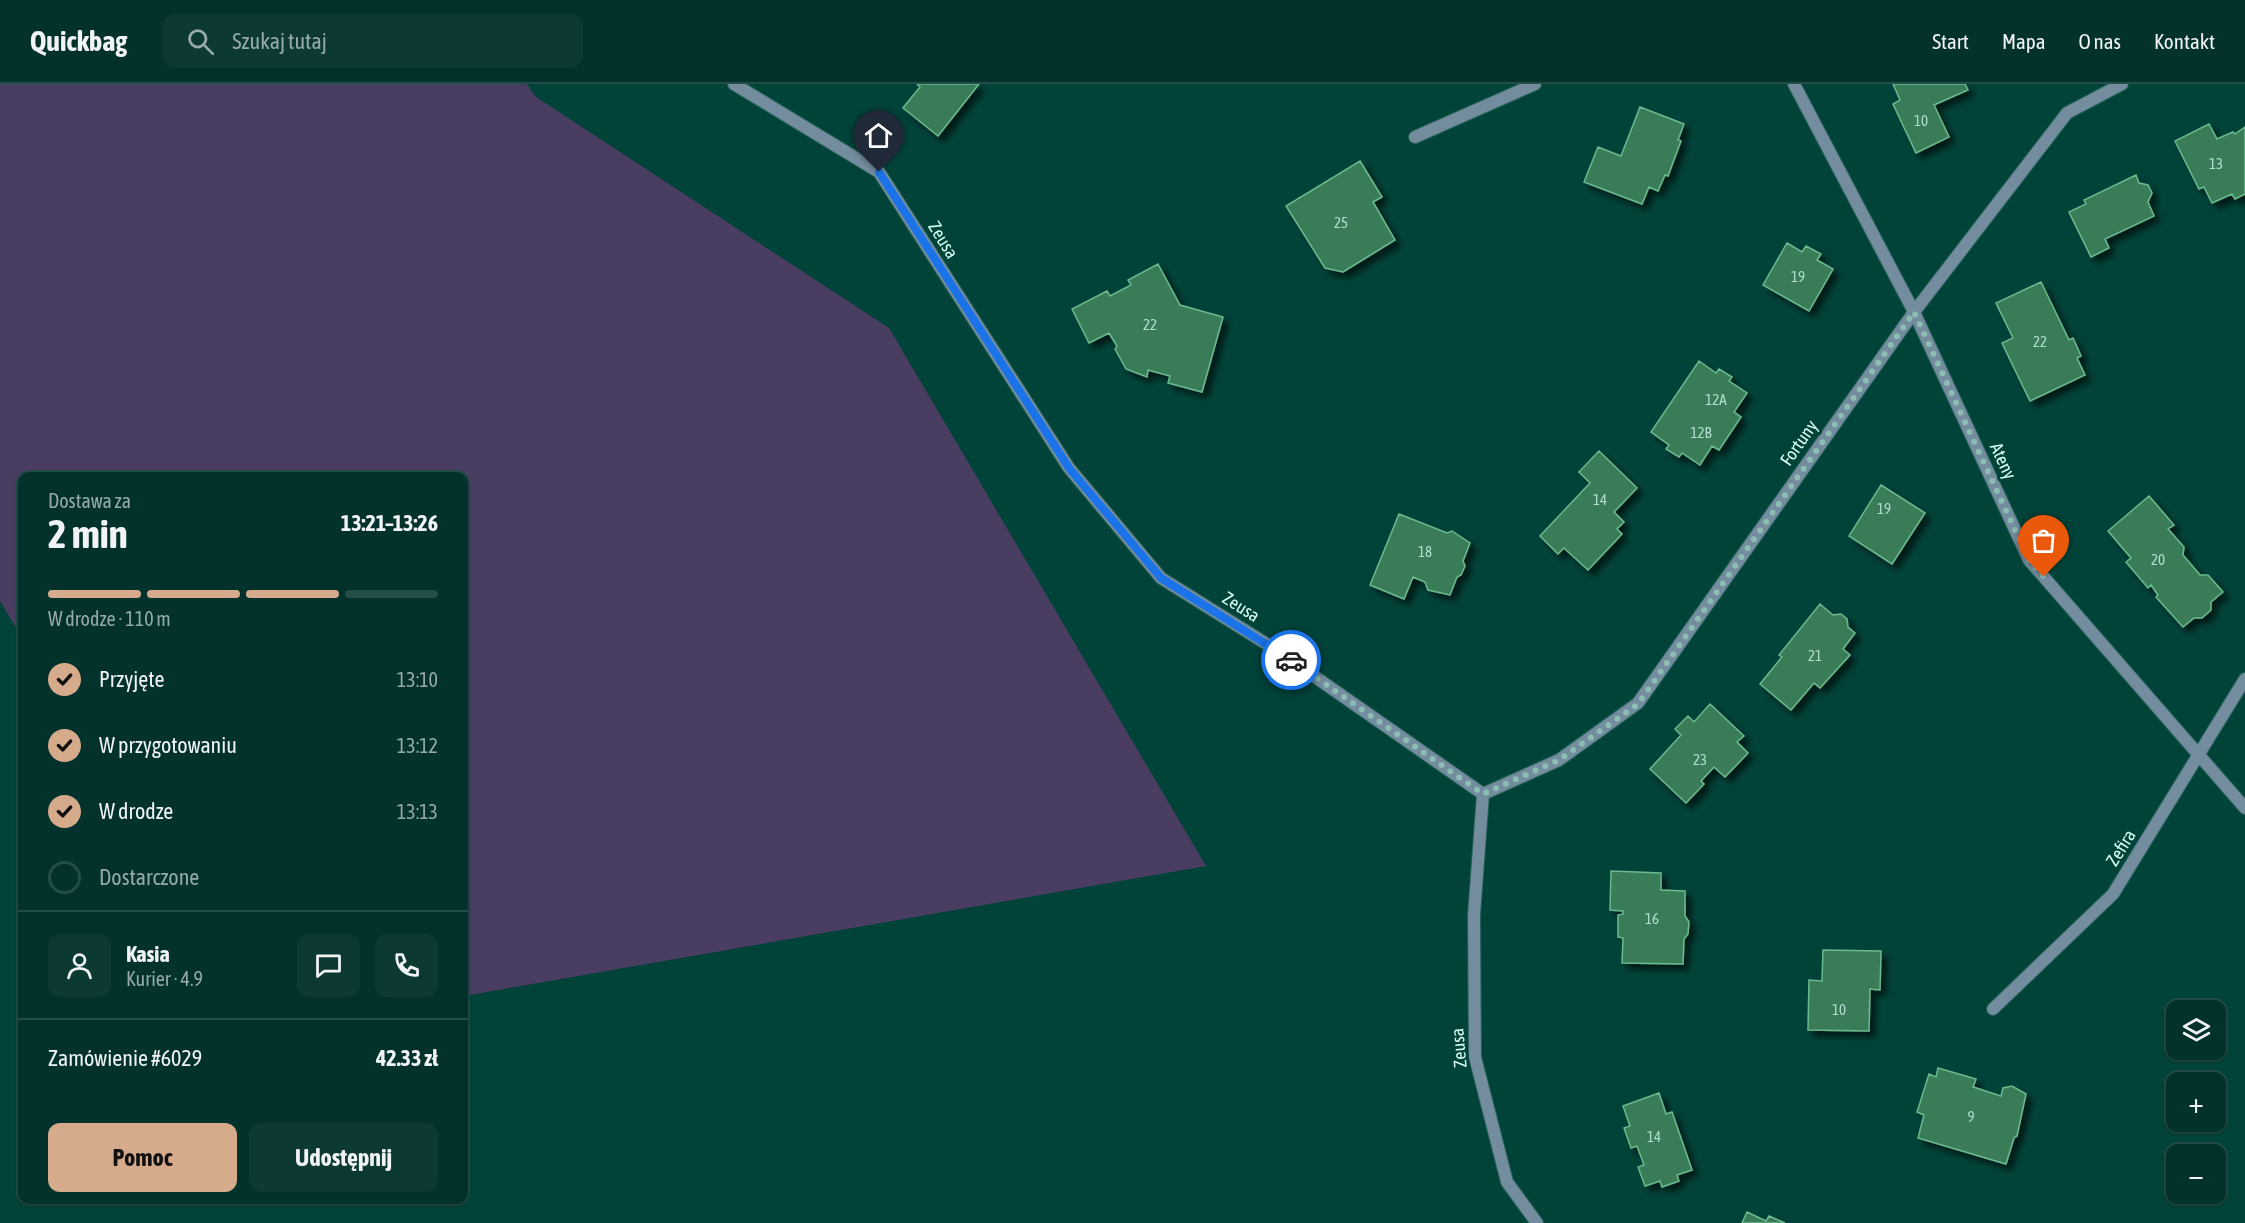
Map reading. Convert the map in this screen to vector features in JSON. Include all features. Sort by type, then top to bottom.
[{"type":"street","name":"Zeusa","points":[[734,84],[879,172],[1069,468],[1161,578],[1278,651],[1483,794],[1474,915],[1475,1057],[1508,1182],[1536,1223]]},
{"type":"street","points":[[1415,137],[1535,84]]},
{"type":"street","name":"Ateny","points":[[1794,84],[1914,312],[2029,560],[2245,808]]},
{"type":"street","name":"Fortuny","points":[[1483,794],[1559,760],[1638,704],[1914,312],[2067,113],[2122,84]]},
{"type":"street","name":"Zefira","points":[[1993,1009],[2113,894],[2245,679]]},
{"type":"shaded area","points":[[0,84],[527,84],[536,97],[889,328],[1206,866],[468,995],[468,472],[18,472],[18,631],[0,601]]},
{"type":"building","points":[[917,84],[979,84],[938,136],[903,108],[920,87]]},
{"type":"building","points":[[1893,84],[1965,84],[1968,90],[1934,105],[1949,137],[1916,153],[1893,104],[1900,100]]},
{"type":"building","points":[[1640,107],[1684,124],[1678,140],[1681,141],[1668,176],[1665,175],[1658,191],[1649,187],[1642,204],[1584,182],[1598,147],[1621,156]]},
{"type":"building","points":[[2209,124],[2217,139],[2233,132],[2235,134],[2245,127],[2245,194],[2235,199],[2232,194],[2212,203],[2204,187],[2199,189],[2175,141]]},
{"type":"building","points":[[1360,161],[1382,197],[1373,202],[1395,240],[1343,272],[1325,268],[1286,206]]},
{"type":"building","points":[[2136,175],[2139,183],[2148,185],[2152,193],[2148,202],[2154,216],[2105,239],[2109,248],[2091,257],[2069,212],[2086,204],[2084,200]]},
{"type":"building","points":[[1787,243],[1802,252],[1806,246],[1821,254],[1817,260],[1833,269],[1809,311],[1763,285]]},
{"type":"building","points":[[1158,264],[1180,305],[1223,317],[1202,392],[1168,383],[1170,376],[1148,370],[1147,377],[1126,369],[1109,333],[1089,343],[1072,309],[1107,291],[1110,296],[1131,285],[1128,280]]},
{"type":"building","points":[[2041,282],[2069,340],[2073,338],[2081,356],[2077,358],[2085,375],[2030,401],[2002,343],[2013,338],[1996,303]]},
{"type":"building","points":[[1699,361],[1716,373],[1719,369],[1732,377],[1729,381],[1747,393],[1734,412],[1741,417],[1719,450],[1712,446],[1700,465],[1682,453],[1679,457],[1666,449],[1669,445],[1651,432]]},
{"type":"building","points":[[1599,451],[1637,488],[1614,512],[1624,522],[1617,529],[1622,534],[1588,570],[1564,548],[1558,554],[1540,536],[1590,483],[1579,472]]},
{"type":"building","points":[[1881,485],[1925,513],[1892,564],[1849,536]]},
{"type":"building","points":[[2149,496],[2174,525],[2168,529],[2184,547],[2183,555],[2200,575],[2208,575],[2223,592],[2211,602],[2211,610],[2202,618],[2194,618],[2183,627],[2156,597],[2158,595],[2151,585],[2148,588],[2126,562],[2131,558],[2108,531]]},
{"type":"building","points":[[1399,514],[1447,533],[1452,531],[1470,543],[1463,561],[1465,566],[1461,575],[1457,577],[1450,595],[1428,590],[1425,582],[1413,577],[1404,599],[1370,585]]},
{"type":"building","points":[[1820,604],[1833,615],[1841,614],[1847,619],[1848,627],[1855,633],[1843,649],[1850,655],[1820,688],[1814,683],[1791,710],[1760,684],[1782,657],[1779,655]]},
{"type":"building","points":[[1710,704],[1744,736],[1737,742],[1748,753],[1725,777],[1714,767],[1701,781],[1704,784],[1686,803],[1650,769],[1681,735],[1675,729],[1688,716],[1694,722]]},
{"type":"building","points":[[1611,871],[1661,873],[1661,890],[1685,891],[1685,916],[1689,922],[1688,934],[1684,939],[1683,964],[1622,963],[1623,938],[1618,937],[1618,915],[1623,914],[1623,911],[1610,910]]},
{"type":"building","points":[[1823,950],[1881,951],[1880,990],[1870,989],[1869,1031],[1808,1030],[1809,980],[1822,981]]},
{"type":"building","points":[[1938,1068],[1976,1079],[1973,1087],[2001,1096],[2003,1088],[2012,1086],[2026,1094],[2017,1136],[2014,1138],[2006,1164],[1918,1138],[1924,1115],[1917,1112],[1929,1074],[1936,1077]]},
{"type":"building","points":[[1659,1093],[1666,1114],[1672,1112],[1692,1170],[1677,1175],[1679,1181],[1662,1187],[1660,1181],[1645,1186],[1638,1167],[1644,1165],[1637,1146],[1631,1148],[1624,1128],[1630,1126],[1623,1106]]},
{"type":"building","points":[[1747,1212],[1766,1221],[1769,1216],[1785,1223],[1742,1223]]},
{"type":"way so far","points":[[1291,660],[1483,794],[1559,760],[1638,704],[1914,312],[2029,560],[2044,577]]},
{"type":"route","points":[[879,172],[1069,468],[1161,578],[1291,660]]}]
